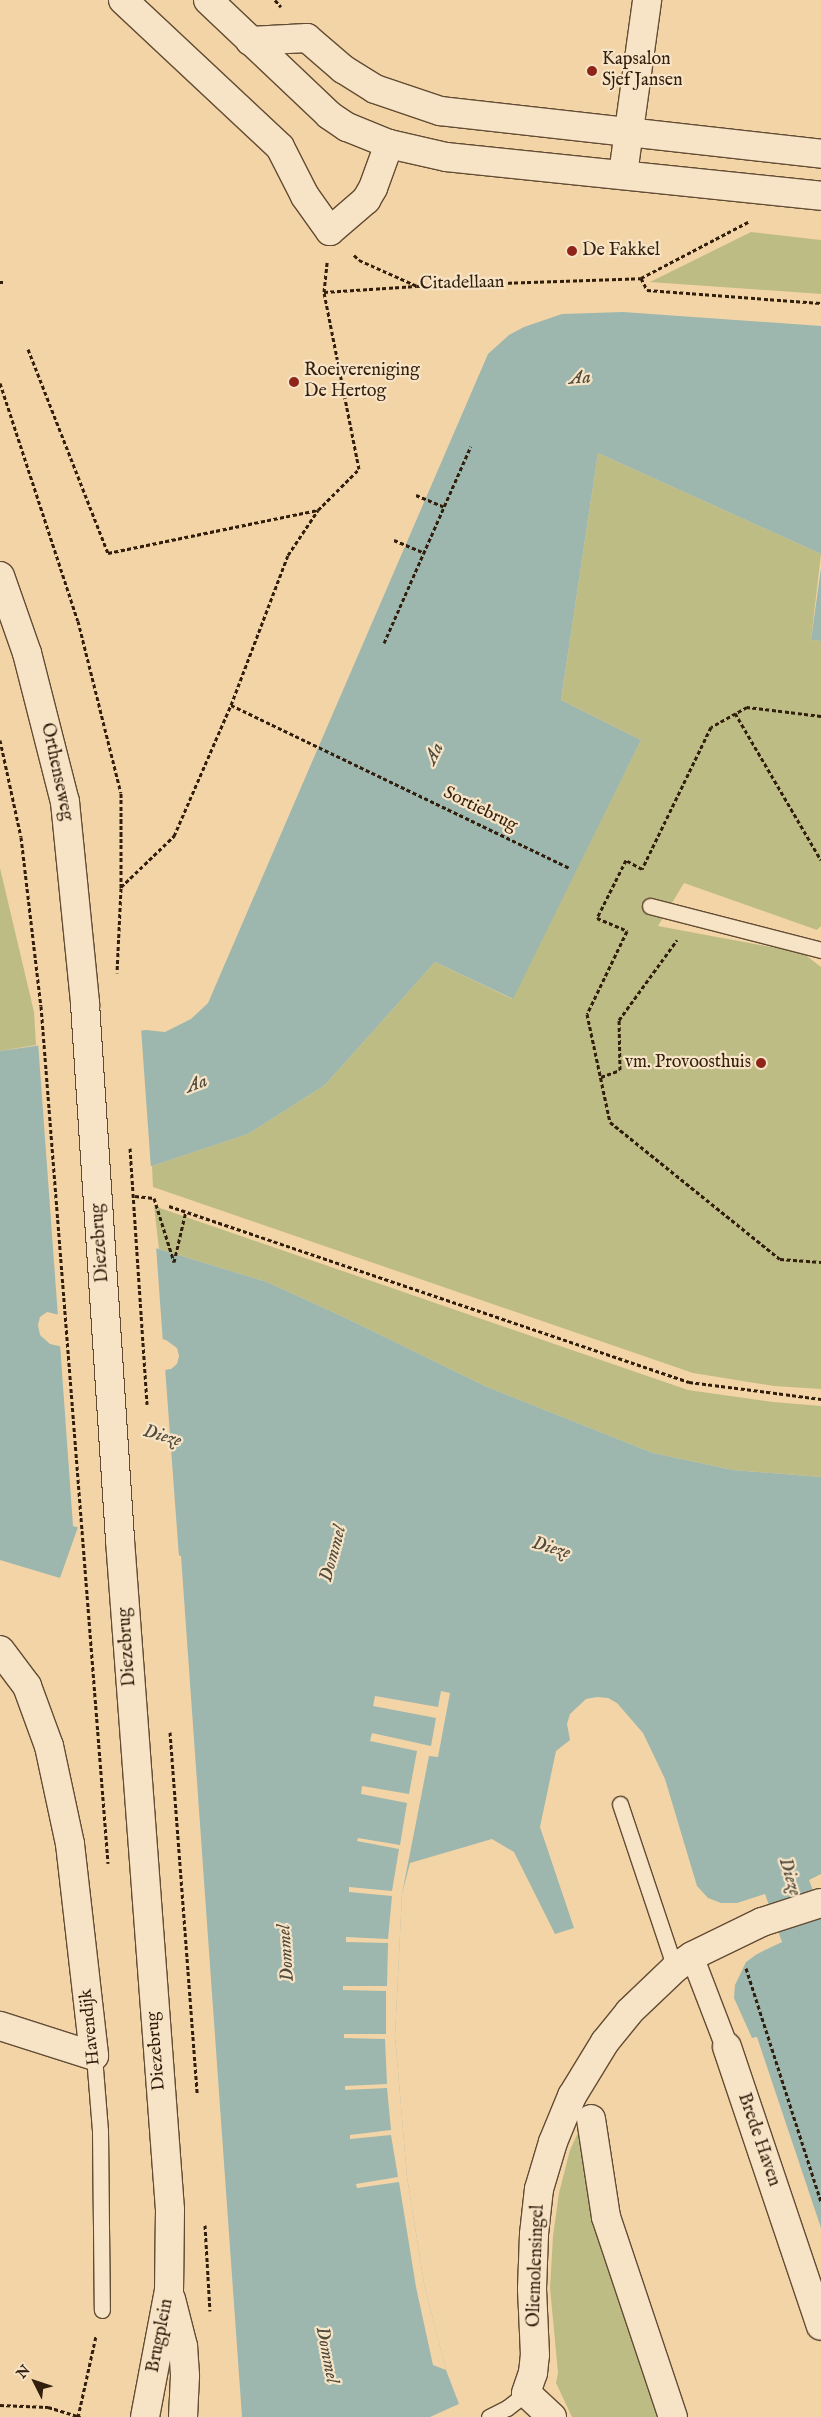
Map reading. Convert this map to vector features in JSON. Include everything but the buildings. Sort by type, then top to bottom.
[{"type":"street","points":[[123,0],[280,147],[305,196],[330,231],[357,210],[366,200],[373,188],[389,144]]},
{"type":"street","points":[[208,0],[329,115],[346,127],[389,144],[446,156],[821,196]]},
{"type":"street","points":[[624,174],[627,133],[647,0]]},
{"type":"street","points":[[250,41],[307,38],[343,69],[376,89],[440,110],[821,154]]},
{"type":"street","name":"Orthenseweg","points":[[0,576],[27,653],[66,802],[85,1004]]},
{"type":"street","name":"Diezebrug","points":[[85,1004],[120,1540],[170,2210],[169,2290]]},
{"type":"street","name":"Havendijk","points":[[0,1650],[27,1686],[49,1746],[70,1844],[94,2056]]},
{"type":"street","name":"Oliemolensingel","points":[[526,2393],[533,2373],[536,2356],[532,2289],[534,2234],[539,2189],[553,2142],[572,2096],[605,2042],[629,2012],[684,1962],[762,1922],[821,1903]]},
{"type":"street","name":"Brede Haven","points":[[684,1962],[727,2048],[821,2326]]},
{"type":"street","points":[[0,2026],[94,2056]]},
{"type":"street","points":[[591,2119],[606,2217],[672,2417]]},
{"type":"street","name":"Brugplein","points":[[145,2417],[169,2290]]},
{"type":"street","name":"Brugplein","points":[[169,2290],[183,2346],[185,2376],[183,2417]]},
{"type":"street","points":[[526,2393],[552,2417]]},
{"type":"lane","points":[[650,906],[821,950]]},
{"type":"lane","points":[[620,1804],[684,1962]]},
{"type":"lane","name":"Havendijk","points":[[94,2056],[100,2131],[102,2310]]},
{"type":"lane","points":[[489,2417],[507,2408],[526,2393]]},
{"type":"path","name":"Citadellaan","points":[[330,231],[359,260],[417,286],[641,278],[748,222],[758,223]]},
{"type":"path","points":[[641,278],[647,290],[821,303]]},
{"type":"path","points":[[121,888],[174,836],[231,705],[288,555],[318,510],[359,469],[324,292],[417,286]]},
{"type":"path","points":[[28,349],[108,553],[318,510]]},
{"type":"path","points":[[0,383],[78,621],[120,793],[121,888],[117,983]]},
{"type":"path","points":[[384,643],[471,446]]},
{"type":"path","points":[[416,495],[444,507]]},
{"type":"path","points":[[394,540],[424,553]]},
{"type":"path","name":"Sortiebrug","points":[[231,705],[570,868]]},
{"type":"path","points":[[821,716],[747,707],[711,727],[642,868],[626,860],[597,918],[627,931],[587,1014],[610,1122],[780,1259],[821,1262]]},
{"type":"path","points":[[735,714],[821,860]]},
{"type":"path","name":"Diezebrug","points":[[0,740],[21,838],[41,1006],[83,1529],[108,1872]]},
{"type":"path","points":[[601,1077],[620,1070],[619,1020],[693,917]]},
{"type":"path","points":[[134,1196],[154,1198],[174,1262],[186,1211]]},
{"type":"path","points":[[169,1206],[689,1382],[821,1399]]},
{"type":"path","points":[[170,1729],[190,1977]]},
{"type":"path","points":[[746,1968],[821,2202]]},
{"type":"path","points":[[0,2405],[48,2406],[79,2417]]},
{"type":"shaded area","points":[[751,232],[821,240],[821,294],[650,282]]},
{"type":"shaded area","points":[[598,453],[821,554],[811,640],[821,641],[821,926],[817,930],[684,883],[658,926],[803,953],[821,967],[821,1389],[774,1386],[693,1373],[153,1187],[152,1166],[248,1134],[325,1085],[435,962],[512,999],[641,740],[561,700]]},
{"type":"shaded area","points":[[0,868],[34,1012],[36,1045],[0,1051]]},
{"type":"shaded area","points":[[154,1206],[688,1390],[773,1402],[821,1406],[821,1477],[733,1470],[653,1453],[485,1386],[267,1282],[159,1249]]},
{"type":"shaded area","points":[[581,2126],[664,2417],[572,2417],[556,2383],[558,2373],[550,2288],[553,2236],[559,2193],[570,2150]]},
{"type":"water","points":[[623,312],[821,326],[821,554],[598,453],[561,700],[641,740],[513,999],[435,962],[325,1085],[248,1134],[152,1166],[55,1179],[59,1226],[159,1249],[267,1282],[485,1386],[653,1453],[733,1470],[821,1477],[821,1874],[809,1880],[821,1912],[821,2228],[757,2037],[752,2038],[734,1998],[735,1985],[746,1962],[757,1954],[782,1942],[765,1894],[737,1903],[721,1903],[708,1898],[697,1886],[665,1779],[643,1733],[617,1703],[608,1698],[586,1699],[570,1714],[567,1724],[570,1740],[556,1751],[540,1827],[574,1928],[555,1934],[514,1852],[492,1839],[410,1863],[402,1894],[395,2036],[407,2177],[424,2283],[446,2370],[464,2417],[242,2417],[181,1556],[78,1527],[60,1578],[0,1560],[0,1051],[146,1030],[165,1032],[191,1019],[208,1003],[488,354],[509,335],[524,327],[562,314]],"holes":[[[47,1312],[166,1340],[177,1348],[179,1356],[177,1364],[171,1369],[165,1370],[50,1344],[40,1335],[38,1325],[40,1317]]]},
{"type":"water","points":[[821,568],[821,641],[811,640]]},
{"type":"pier","points":[[141,1028],[151,1169],[57,1182],[61,1223],[156,1246],[163,1343],[58,1317],[38,1042]]},
{"type":"pier","points":[[60,1344],[165,1367],[179,1557],[73,1526]]},
{"type":"pier","points":[[441,1691],[450,1693],[438,1757],[429,1756],[402,1894],[395,2036],[407,2177],[424,2283],[446,2370],[433,2365],[416,2287],[399,2182],[357,2188],[356,2184],[398,2177],[391,2135],[350,2139],[350,2135],[391,2130],[387,2088],[345,2090],[345,2086],[387,2084],[385,2039],[344,2038],[344,2034],[386,2034],[386,1991],[343,1990],[343,1986],[387,1986],[388,1943],[346,1942],[346,1937],[388,1939],[392,1896],[349,1892],[349,1887],[392,1891],[399,1849],[357,1841],[358,1838],[400,1845],[407,1803],[361,1794],[362,1786],[409,1794],[417,1751],[370,1741],[372,1733],[431,1746],[436,1718],[373,1706],[375,1696],[438,1707]]},
{"type":"pier","points":[[461,2403],[467,2417],[430,2417]]},
{"type":"place","name":"Kapsalon Sjef Jansen","points":[[592,71]]},
{"type":"place","name":"De Fakkel","points":[[572,251]]},
{"type":"place","name":"Roeivereniging De Hertog","points":[[294,382]]},
{"type":"place","name":"vm. Provoosthuis","points":[[761,1063]]},
{"type":"water label","name":"Aa","points":[[580,379]]},
{"type":"water label","name":"Aa","points":[[435,754]]},
{"type":"water label","name":"Aa","points":[[197,1085]]},
{"type":"water label","name":"Dieze","points":[[162,1437]]},
{"type":"water label","name":"Dieze","points":[[551,1549]]},
{"type":"water label","name":"Dommel","points":[[334,1554]]},
{"type":"water label","name":"Dieze","points":[[789,1877]]},
{"type":"water label","name":"Dommel","points":[[287,1953]]},
{"type":"water label","name":"Dommel","points":[[326,2355]]}]
